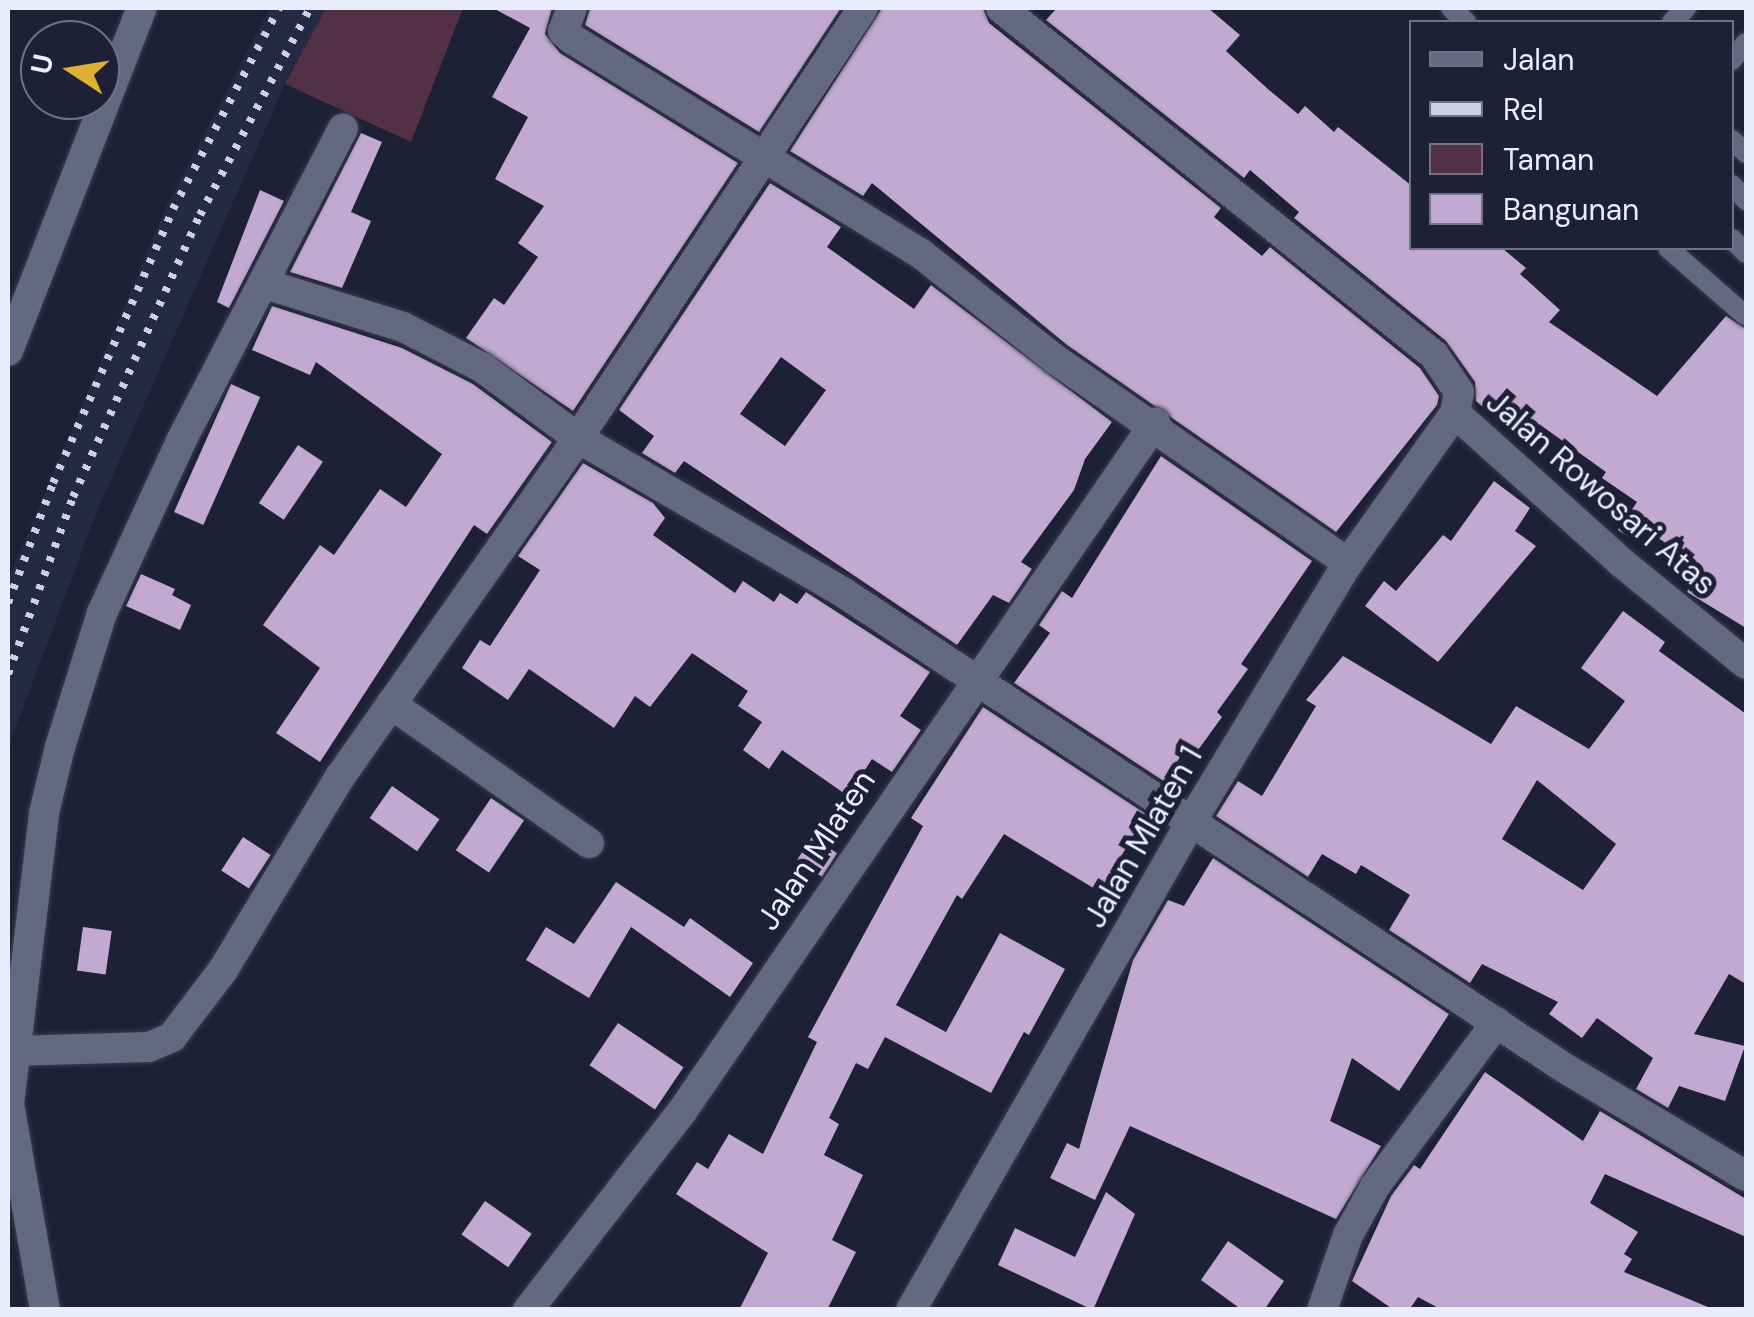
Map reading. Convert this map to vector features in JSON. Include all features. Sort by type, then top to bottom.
[{"type":"street","points":[[8,351],[142,8]]},
{"type":"street","points":[[572,8],[564,31],[572,39],[920,253],[1056,360],[1156,423],[1348,562]]},
{"type":"street","points":[[12,1051],[149,1047],[172,1037],[391,704],[578,438],[862,8]]},
{"type":"street","points":[[1001,8],[1434,355],[1459,392],[1456,413]]},
{"type":"street","points":[[45,1310],[9,1104],[12,1051],[44,813],[82,664],[181,441],[343,128]]},
{"type":"street","points":[[265,284],[418,334],[482,368],[578,438],[844,593],[1497,1022],[1746,1176]]},
{"type":"street","name":"Jalan Mlaten 1","points":[[911,1310],[1191,822],[1348,562],[1456,413]]},
{"type":"street","name":"Jalan Rowosari Atas","points":[[1456,413],[1620,562],[1746,664]]},
{"type":"street","name":"Jalan Mlaten","points":[[528,1310],[683,1110],[973,680],[1156,423]]},
{"type":"street","points":[[391,704],[589,843]]},
{"type":"street","points":[[1322,1310],[1348,1235],[1375,1186],[1497,1022]]},
{"type":"lane","points":[[1670,250],[1746,316]]},
{"type":"shaded area","points":[[270,8],[326,8],[285,84],[98,509],[8,747],[8,580],[167,205]]},
{"type":"green space","points":[[326,8],[463,8],[411,142],[285,84]]},
{"type":"building","points":[[493,8],[552,8],[545,34],[560,53],[738,163],[573,411],[466,338],[494,298],[504,305],[538,257],[518,243],[544,206],[495,179],[528,117],[492,97],[530,28]]},
{"type":"building","points":[[590,8],[841,8],[759,132],[585,25]]},
{"type":"building","points":[[882,8],[983,8],[989,23],[1221,208],[1214,217],[1262,256],[1270,247],[1420,368],[1439,396],[1437,405],[1336,532],[1067,345],[872,183],[863,196],[790,151]]},
{"type":"building","points":[[1057,8],[1208,8],[1240,35],[1226,51],[1269,90],[1298,114],[1305,106],[1334,132],[1338,127],[1409,184],[1409,250],[1504,250],[1526,268],[1520,274],[1560,310],[1549,322],[1657,396],[1726,316],[1746,329],[1746,628],[1687,592],[1701,568],[1657,537],[1648,550],[1618,530],[1637,502],[1602,478],[1606,472],[1539,424],[1526,444],[1476,401],[1475,382],[1446,341],[1294,218],[1299,212],[1250,170],[1244,178],[1046,20]]},
{"type":"building","points":[[361,133],[382,142],[351,212],[371,221],[342,288],[290,272]]},
{"type":"building","points":[[770,183],[841,227],[827,247],[914,309],[931,285],[1112,422],[1085,459],[1074,490],[1021,562],[1032,569],[1009,603],[993,595],[957,645],[684,461],[675,473],[642,453],[654,436],[619,410]],"holes":[[[781,357],[826,390],[785,446],[740,414]]]},
{"type":"building","points":[[260,190],[284,201],[229,308],[217,302]]},
{"type":"building","points":[[272,306],[402,348],[473,384],[552,442],[487,534],[474,525],[320,762],[276,733],[320,668],[263,625],[320,545],[334,555],[380,489],[406,507],[442,454],[316,362],[310,375],[252,350]]},
{"type":"building","points":[[231,384],[260,397],[203,525],[174,512]]},
{"type":"building","points":[[298,445],[323,462],[284,520],[259,503]]},
{"type":"building","points":[[1161,456],[1312,561],[1241,664],[1248,669],[1217,712],[1222,717],[1198,750],[1187,745],[1165,782],[1014,683],[1050,633],[1039,625],[1062,591],[1072,598]]},
{"type":"building","points":[[583,463],[653,503],[665,518],[653,535],[735,593],[743,581],[774,602],[780,593],[797,604],[806,592],[930,672],[900,716],[921,730],[892,772],[872,759],[848,796],[782,750],[769,769],[743,750],[762,722],[738,706],[748,691],[692,653],[650,707],[635,696],[614,728],[529,669],[508,700],[462,668],[480,640],[490,646],[540,570],[518,556]]},
{"type":"building","points":[[1494,481],[1530,508],[1515,531],[1536,546],[1438,662],[1365,606],[1384,581],[1396,591],[1443,535],[1451,541]]},
{"type":"building","points":[[141,574],[175,589],[172,595],[191,605],[180,630],[126,606]]},
{"type":"building","points":[[1623,611],[1665,642],[1659,651],[1746,714],[1746,984],[1729,974],[1694,1034],[1745,1046],[1725,1101],[1679,1086],[1668,1108],[1636,1089],[1653,1058],[1597,1018],[1582,1038],[1549,1014],[1558,1002],[1482,964],[1470,983],[1389,930],[1410,895],[1361,865],[1356,874],[1322,854],[1308,877],[1216,816],[1238,781],[1262,796],[1316,706],[1306,700],[1343,656],[1491,744],[1516,706],[1589,749],[1625,701],[1581,668]],"holes":[[[1537,780],[1616,844],[1583,890],[1502,839]]]},
{"type":"building","points":[[983,707],[1146,814],[1100,892],[1004,834],[962,899],[957,895],[896,1005],[946,1032],[1000,933],[1065,969],[1029,1035],[1024,1032],[991,1093],[885,1037],[868,1069],[856,1063],[829,1118],[839,1124],[824,1155],[863,1175],[832,1240],[856,1252],[827,1310],[739,1310],[768,1253],[676,1194],[697,1162],[708,1169],[729,1134],[763,1154],[817,1042],[808,1037],[923,826],[911,818]]},
{"type":"building","points":[[392,786],[440,819],[417,851],[370,818]]},
{"type":"building","points":[[491,798],[524,820],[489,873],[456,850]]},
{"type":"building","points":[[243,837],[271,855],[249,889],[221,871]]},
{"type":"building","points":[[812,837],[837,853],[822,877],[797,860]]},
{"type":"building","points":[[1213,858],[1449,1014],[1399,1091],[1352,1058],[1330,1121],[1381,1146],[1336,1219],[1130,1126],[1095,1200],[1050,1178],[1067,1143],[1079,1149],[1133,960],[1168,900],[1184,906]]},
{"type":"building","points":[[616,882],[684,927],[690,918],[753,963],[730,997],[631,927],[589,998],[526,960],[546,927],[574,944]]},
{"type":"building","points":[[83,927],[112,931],[106,975],[77,971]]},
{"type":"building","points":[[618,1023],[683,1067],[655,1109],[589,1065]]},
{"type":"building","points":[[1485,1072],[1583,1141],[1600,1111],[1746,1199],[1746,1237],[1605,1174],[1590,1203],[1638,1232],[1624,1254],[1632,1259],[1624,1272],[1715,1310],[1442,1310],[1418,1297],[1409,1310],[1394,1310],[1352,1281],[1391,1196],[1414,1165],[1420,1169]]},
{"type":"building","points":[[1106,1192],[1135,1214],[1093,1310],[998,1265],[1015,1228],[1075,1257]]},
{"type":"building","points":[[485,1201],[532,1234],[508,1267],[461,1235]]},
{"type":"building","points":[[1228,1241],[1284,1281],[1264,1310],[1242,1310],[1201,1280]]},
{"type":"railway","points":[[8,603],[53,483],[173,209],[279,8]]},
{"type":"railway","points":[[8,674],[73,497],[200,215],[310,8]]}]
